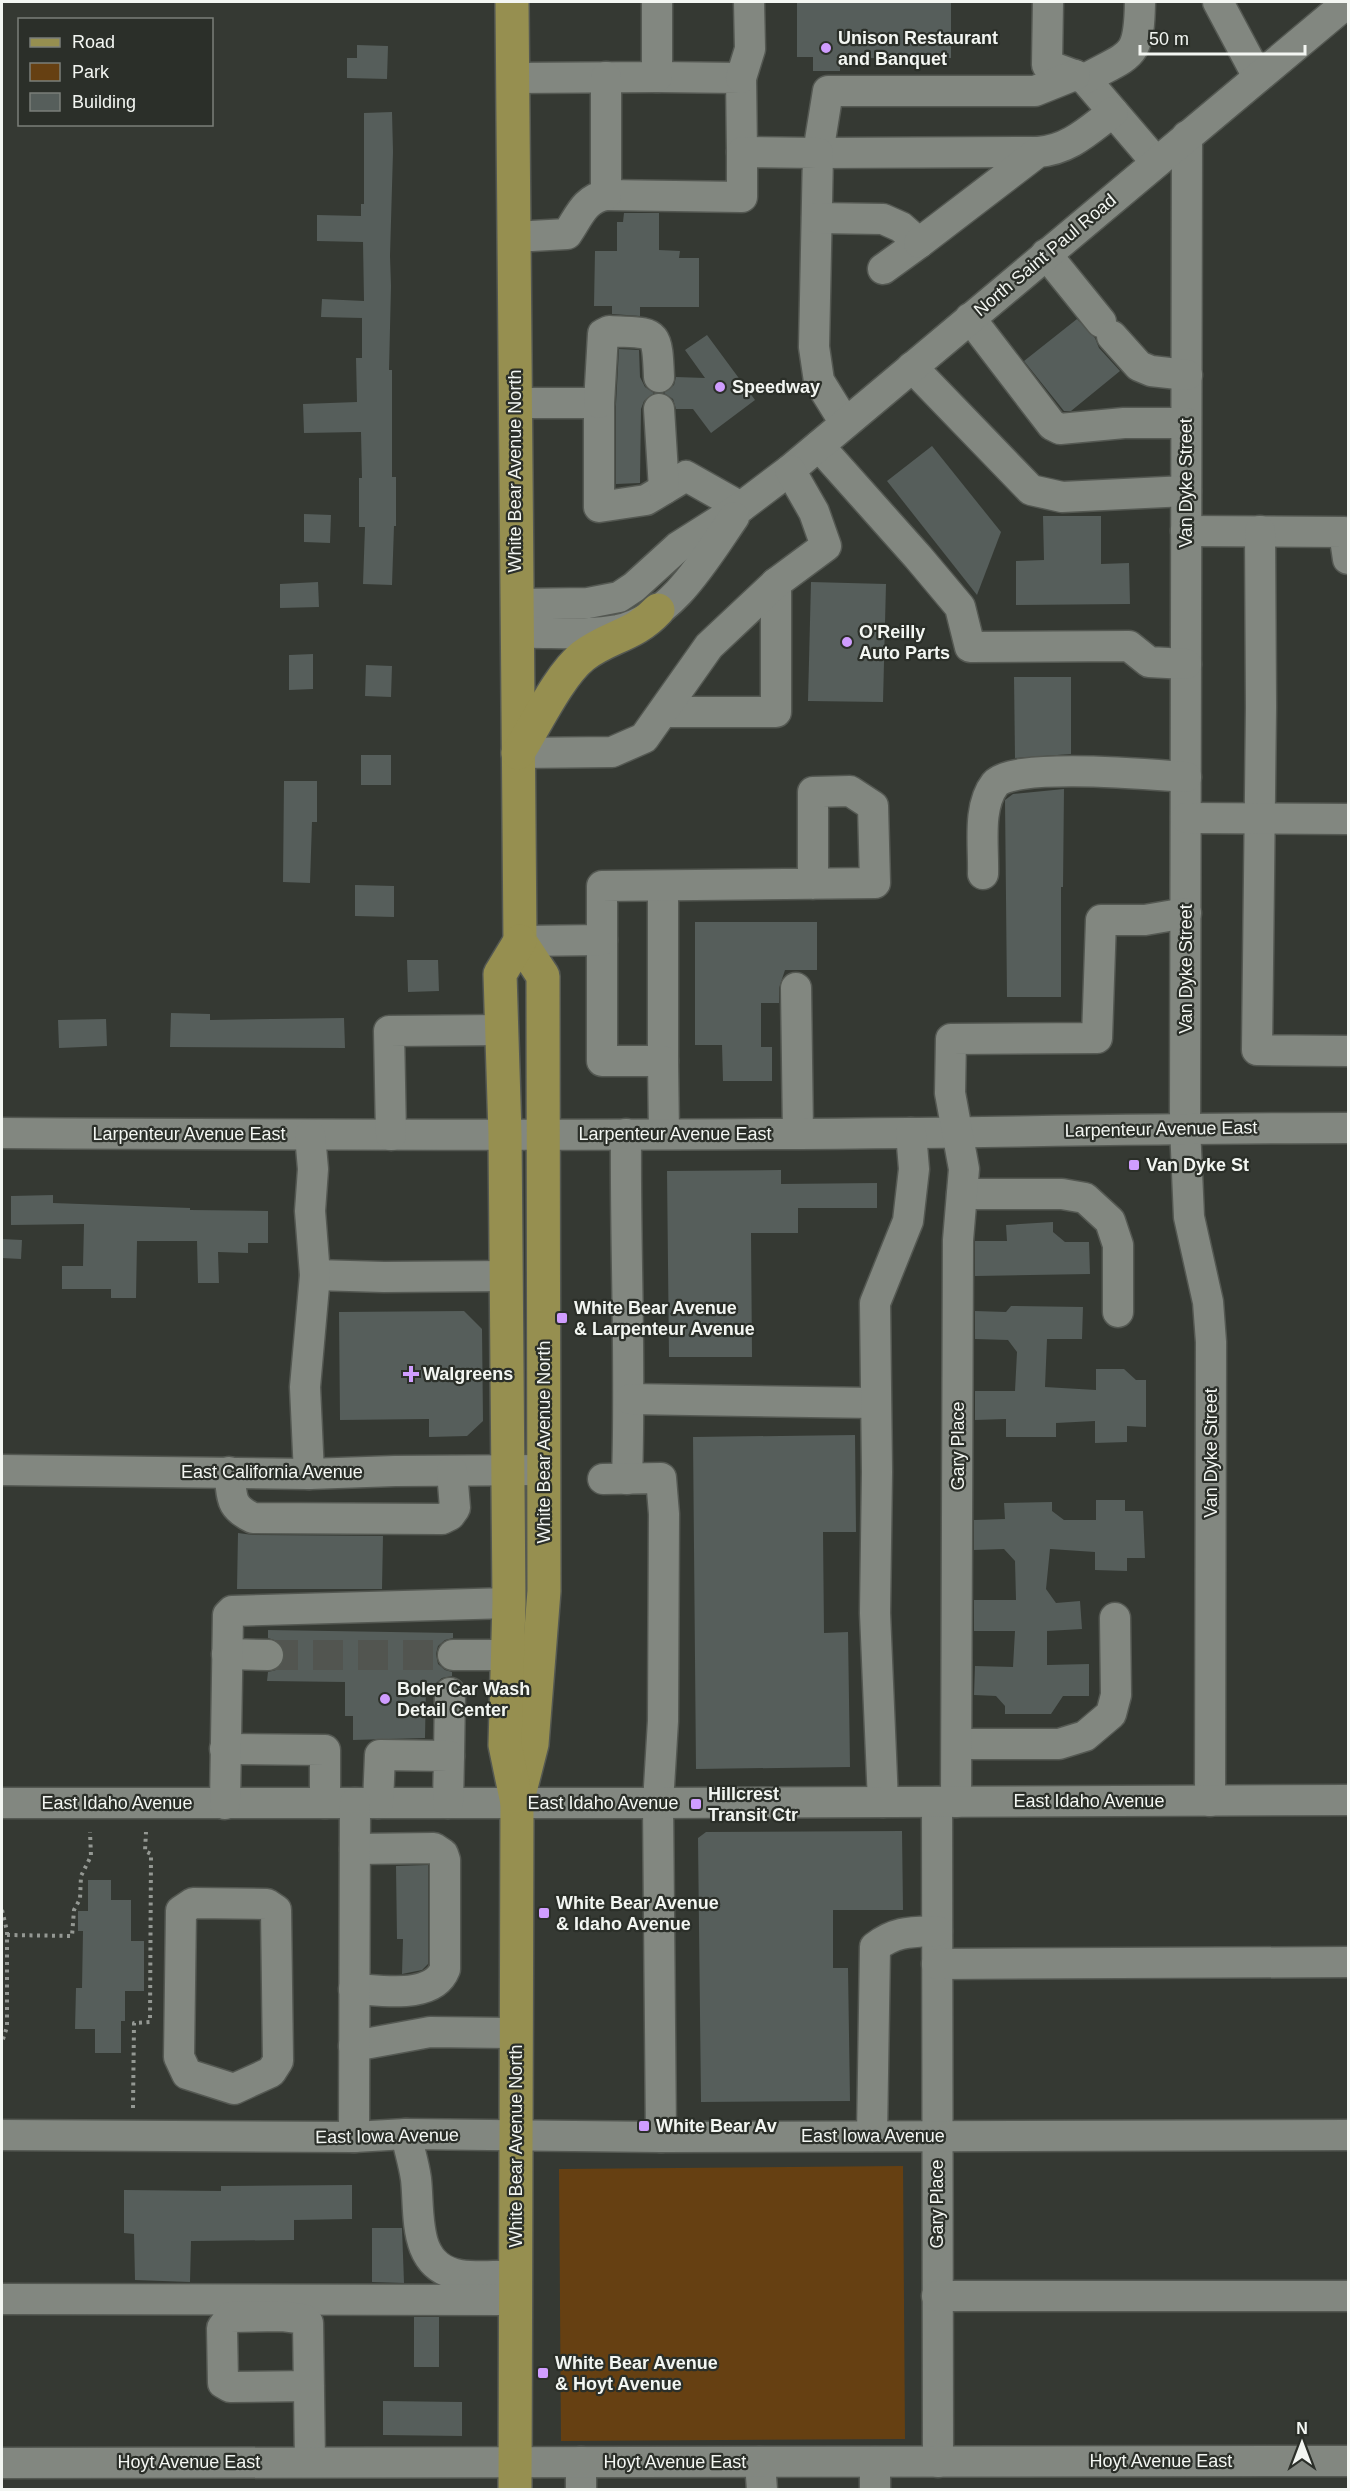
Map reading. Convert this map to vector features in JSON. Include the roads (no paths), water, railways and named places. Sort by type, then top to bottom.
[{"type":"main road","name":"White Bear Avenue North","points":[[512,2],[520,941],[500,974],[505,1134],[509,1603],[505,1745],[517,1803],[515,2476]]},
{"type":"main road","points":[[518,753],[575,663],[592,650],[639,628],[658,610]]},
{"type":"main road","name":"White Bear Avenue North","points":[[517,1803],[532,1744],[541,1656],[544,1591],[543,976],[520,941]]},
{"type":"street","points":[[657,2],[657,77]]},
{"type":"street","points":[[514,237],[567,234],[584,205],[596,197],[606,195],[742,197],[741,78],[750,49],[749,2]]},
{"type":"street","points":[[1048,2],[1047,65],[1080,77],[1156,162]]},
{"type":"street","points":[[845,423],[819,381],[814,348],[818,153],[828,91],[1035,91],[1080,77],[1128,55],[1136,45],[1140,2]]},
{"type":"street","points":[[1218,2],[1258,77]]},
{"type":"street","name":"North Saint Paul Road","points":[[517,619],[619,597],[644,580],[678,547],[741,507],[790,470],[1348,2]]},
{"type":"street","points":[[606,77],[606,195]]},
{"type":"street","points":[[513,78],[741,78]]},
{"type":"street","points":[[742,152],[1054,151],[1074,141],[1113,112]]},
{"type":"street","name":"Van Dyke Street","points":[[1187,136],[1185,1127],[1189,1217],[1208,1302],[1211,1342],[1210,1801]]},
{"type":"street","points":[[883,269],[1038,152]]},
{"type":"street","points":[[817,218],[883,219],[901,227],[919,243]]},
{"type":"street","points":[[1046,254],[1139,366],[1151,371],[1187,375]]},
{"type":"street","points":[[970,318],[1052,425],[1059,429],[1124,423],[1186,423]]},
{"type":"street","points":[[659,377],[658,344],[652,336],[645,333],[609,331],[603,333],[598,403],[598,507],[646,500],[686,476],[741,507]]},
{"type":"street","points":[[912,367],[1030,490],[1062,497],[1186,491]]},
{"type":"street","points":[[515,403],[598,403]]},
{"type":"street","points":[[659,409],[664,489]]},
{"type":"street","points":[[819,446],[960,607],[970,647],[1129,646],[1149,662],[1186,664]]},
{"type":"street","points":[[518,753],[612,752],[645,738],[709,646],[776,583],[826,546],[814,512],[790,470]]},
{"type":"street","name":"North Saint Paul Road","points":[[517,619],[619,629],[636,624],[673,597],[702,563],[741,507]]},
{"type":"street","points":[[1186,531],[1347,533]]},
{"type":"street","points":[[1260,531],[1261,818],[1257,1050],[1348,1051]]},
{"type":"street","points":[[663,712],[776,712],[776,583]]},
{"type":"street","points":[[983,874],[984,813],[997,781],[1018,773],[1117,772],[1186,777]]},
{"type":"street","points":[[1186,818],[1348,819]]},
{"type":"street","points":[[663,1061],[602,1061],[602,886],[813,884]]},
{"type":"street","points":[[663,886],[664,1134]]},
{"type":"street","name":"Gary Place","points":[[938,2462],[937,1931],[946,1802],[957,1744],[958,1240],[964,1169],[950,1093],[951,1040],[1097,1038],[1101,920],[1145,920],[1186,913]]},
{"type":"street","points":[[520,941],[602,940]]},
{"type":"street","points":[[796,988],[798,1133]]},
{"type":"street","points":[[391,1135],[389,1031],[502,1030]]},
{"type":"street","name":"Larpenteur Avenue East","points":[[2,1133],[664,1134],[911,1133],[1185,1127],[1348,1128]]},
{"type":"street","points":[[883,1802],[875,1612],[877,1472],[875,1303],[908,1221],[914,1169],[911,1133]]},
{"type":"street","points":[[626,1134],[630,1399],[615,1479],[662,1478],[664,1514],[663,1721],[658,1803],[661,2137]]},
{"type":"street","points":[[309,1474],[305,1387],[315,1275],[310,1211],[313,1169],[310,1135]]},
{"type":"street","points":[[962,1194],[1062,1194],[1085,1198],[1110,1221],[1118,1245],[1118,1312]]},
{"type":"street","points":[[315,1275],[506,1276]]},
{"type":"street","points":[[630,1399],[875,1403]]},
{"type":"street","name":"East California Avenue","points":[[2,1470],[309,1474],[543,1470]]},
{"type":"street","points":[[395,1471],[396,1519]]},
{"type":"street","points":[[230,1472],[234,1504],[239,1511],[253,1518],[442,1519],[450,1515],[455,1508],[452,1471]]},
{"type":"street","points":[[225,1804],[228,1615],[232,1611],[509,1603]]},
{"type":"street","points":[[957,1744],[1059,1744],[1085,1736],[1111,1714],[1116,1695],[1115,1618]]},
{"type":"street","points":[[227,1654],[268,1655]]},
{"type":"street","points":[[453,1655],[508,1655]]},
{"type":"street","points":[[448,1803],[450,1693]]},
{"type":"street","points":[[225,1749],[325,1750],[325,1803]]},
{"type":"street","points":[[354,2137],[355,1849],[380,1755],[449,1756]]},
{"type":"street","name":"East Idaho Avenue","points":[[2,1803],[1348,1800]]},
{"type":"street","points":[[354,1989],[413,1990],[427,1988],[441,1979],[445,1969],[445,1860],[443,1854],[434,1848],[355,1849]]},
{"type":"street","points":[[193,1903],[267,1904],[276,1910],[278,2061],[271,2072],[234,2089],[188,2074],[179,2057],[181,1911],[193,1903]]},
{"type":"street","points":[[872,2136],[875,1947],[889,1936],[937,1931]]},
{"type":"street","points":[[937,1964],[1348,1962]]},
{"type":"street","points":[[354,2046],[430,2032],[516,2033]]},
{"type":"street","points":[[234,2089],[234,2136]]},
{"type":"street","points":[[405,2134],[416,2178],[420,2236],[425,2251],[442,2268],[459,2275],[516,2288]]},
{"type":"street","name":"East Iowa Avenue","points":[[2,2135],[354,2137],[405,2134],[661,2137],[1348,2135]]},
{"type":"street","points":[[2,2299],[516,2288]]},
{"type":"street","points":[[937,2296],[1348,2296]]},
{"type":"street","points":[[309,2386],[310,2462]]},
{"type":"street","name":"Hoyt Avenue East","points":[[2,2463],[310,2462],[515,2476],[875,2476],[938,2462],[1348,2461]]},
{"type":"tunnel","points":[[268,1655],[453,1655]]},
{"type":"place","name":"Unison Restaurant and Banquet","points":[[826,48]]},
{"type":"place","name":"Speedway","points":[[720,387]]},
{"type":"place","name":"O'Reilly Auto Parts","points":[[847,642]]},
{"type":"place","name":"Van Dyke St","points":[[1134,1165]]},
{"type":"place","name":"White Bear Avenue & Larpenteur Avenue","points":[[562,1318]]},
{"type":"place","name":"Walgreens","points":[[411,1374]]},
{"type":"place","name":"Boler Car Wash Detail Center","points":[[385,1699]]},
{"type":"place","name":"Hillcrest Transit Ctr","points":[[696,1804]]},
{"type":"place","name":"White Bear Avenue & Idaho Avenue","points":[[544,1913]]},
{"type":"place","name":"White Bear Av","points":[[644,2126]]},
{"type":"place","name":"White Bear Avenue & Hoyt Avenue","points":[[543,2373]]}]
